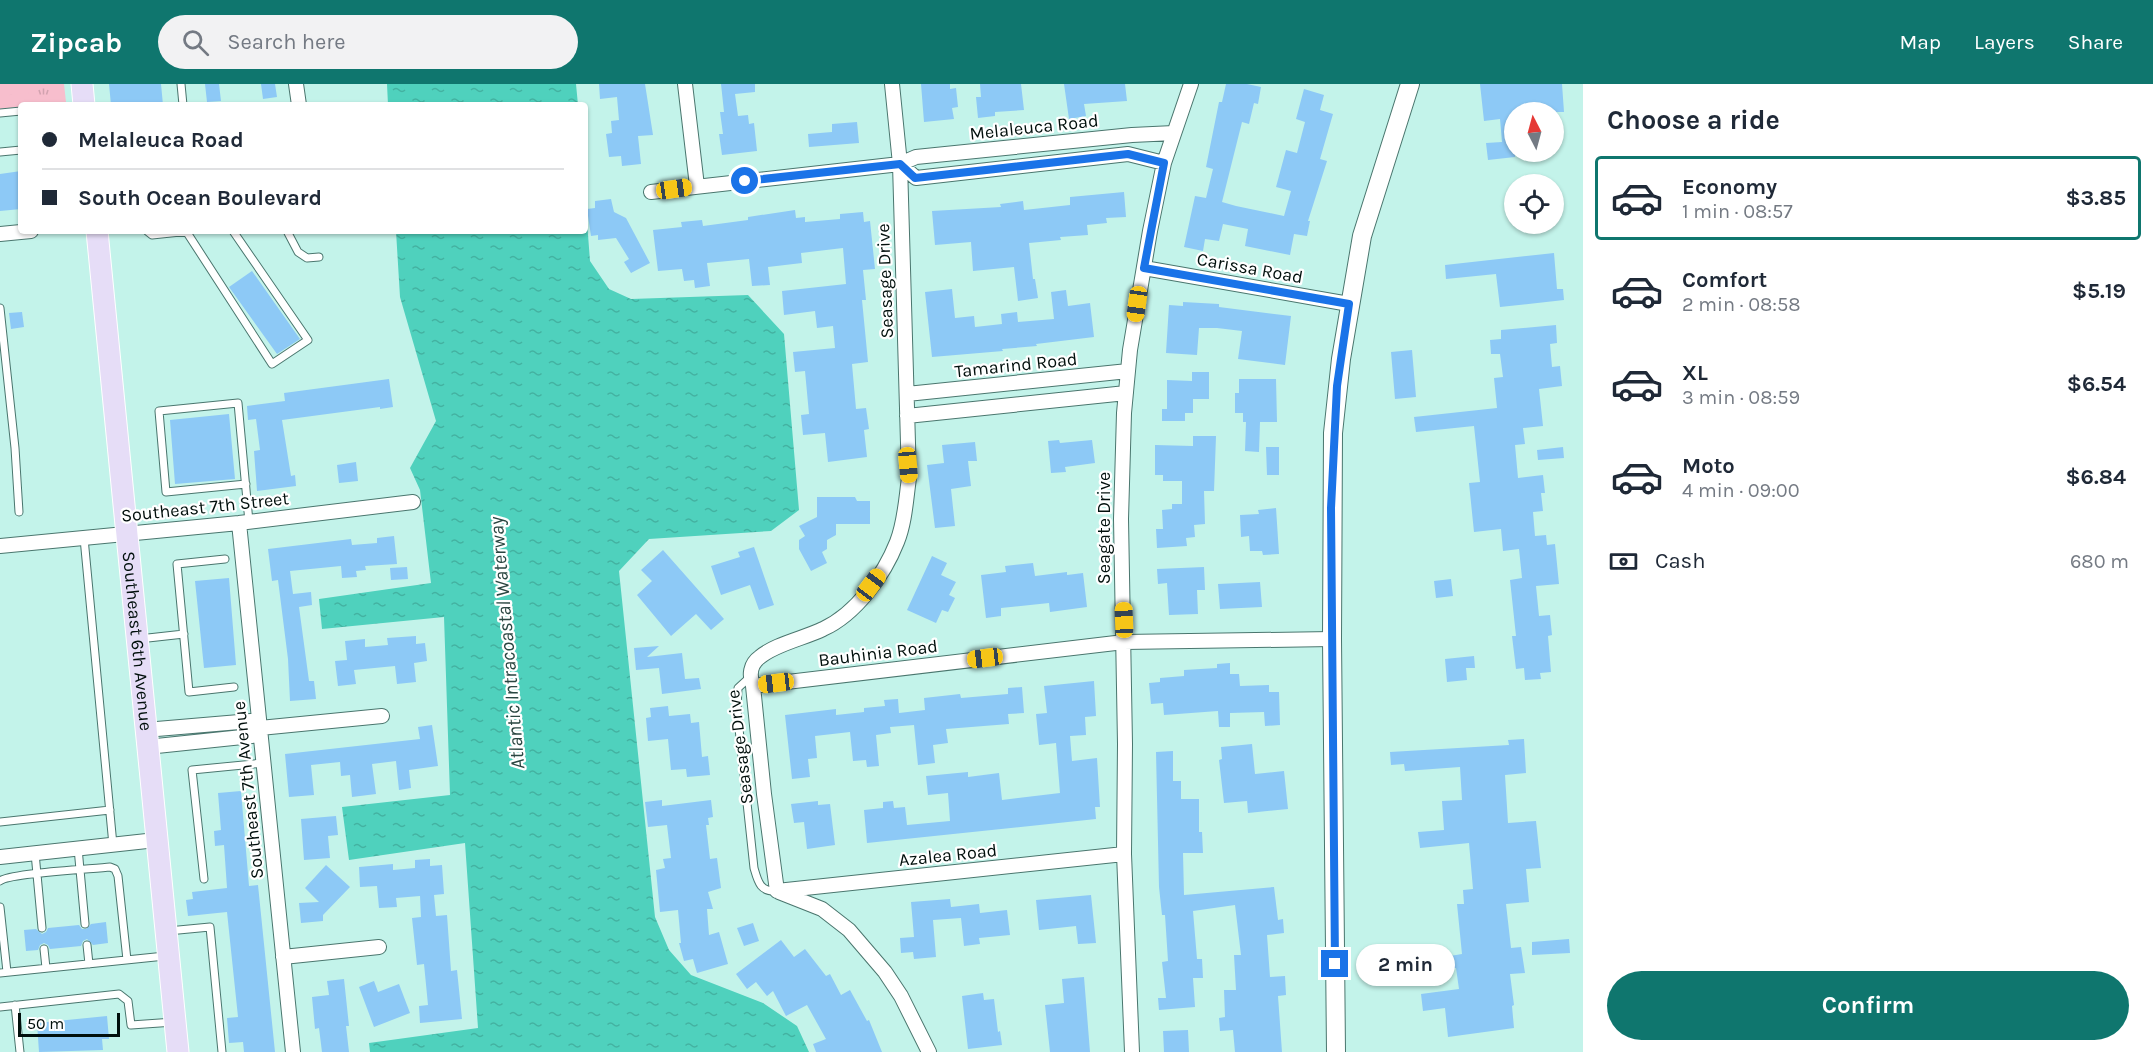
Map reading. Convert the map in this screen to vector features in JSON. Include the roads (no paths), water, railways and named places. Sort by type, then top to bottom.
[{"type":"main road","points":[[82,84],[84,102]]},
{"type":"main road","points":[[1336,1052],[1332,639],[1334,433],[1341,359],[1362,236],[1410,84]]},
{"type":"main road","name":"Southeast 6th Avenue","points":[[97,234],[178,1052]]},
{"type":"street","points":[[296,84],[299,102]]},
{"type":"street","points":[[685,84],[697,186]]},
{"type":"street","name":"Seasage Drive","points":[[777,891],[751,668],[758,658],[837,622],[862,598],[881,572],[897,543],[904,514],[909,478],[906,453],[907,394],[900,164],[892,84]]},
{"type":"street","name":"Seagate Drive","points":[[1132,1052],[1124,854],[1122,472],[1126,393],[1137,304],[1164,163],[1191,84]]},
{"type":"street","name":"Melaleuca Road","points":[[651,192],[900,164],[916,157],[1121,136],[1174,133]]},
{"type":"street","name":"Melaleuca Road","points":[[900,164],[915,178],[1128,154],[1164,163]]},
{"type":"street","points":[[0,234],[18,232]]},
{"type":"street","name":"Carissa Road","points":[[1144,268],[1349,304]]},
{"type":"street","name":"Tamarind Road","points":[[907,394],[1128,371]]},
{"type":"street","points":[[907,416],[1126,393]]},
{"type":"street","name":"Southeast 7th Street","points":[[0,546],[244,523],[412,502]]},
{"type":"street","name":"Southeast 7th Avenue","points":[[244,523],[263,762],[293,1052]]},
{"type":"street","name":"Bauhinia Road","points":[[751,682],[1124,642],[1332,639]]},
{"type":"street","points":[[146,738],[252,736],[260,728],[382,716]]},
{"type":"street","points":[[0,857],[156,840]]},
{"type":"street","name":"Azalea Road","points":[[777,891],[1124,854]]},
{"type":"street","points":[[777,891],[822,909],[849,930],[885,972],[901,996],[929,1052]]},
{"type":"street","points":[[283,957],[379,948]]},
{"type":"lane","points":[[181,84],[183,102]]},
{"type":"lane","points":[[0,113],[18,111]]},
{"type":"lane","points":[[0,152],[18,150]]},
{"type":"lane","points":[[190,234],[272,364],[308,340],[235,234]]},
{"type":"lane","points":[[289,234],[298,252],[307,258],[319,257]]},
{"type":"lane","points":[[0,308],[15,448],[19,512]]},
{"type":"lane","points":[[244,523],[246,484],[238,404],[159,411],[166,492],[246,484]]},
{"type":"lane","points":[[84,538],[113,844]]},
{"type":"lane","points":[[225,559],[177,564],[189,692],[234,687]]},
{"type":"lane","points":[[137,639],[184,634]]},
{"type":"lane","points":[[751,682],[738,688],[737,710],[754,868],[759,885],[765,890],[777,891]]},
{"type":"lane","points":[[204,879],[192,770],[263,762]]},
{"type":"lane","points":[[0,822],[110,810]]},
{"type":"lane","points":[[78,848],[85,924]]},
{"type":"lane","points":[[35,854],[42,928]]},
{"type":"lane","points":[[0,881],[6,877],[110,867],[117,871],[127,960]]},
{"type":"lane","points":[[0,907],[3,972],[168,956]]},
{"type":"lane","points":[[165,932],[210,927],[222,1052]]},
{"type":"lane","points":[[87,945],[89,964]]},
{"type":"lane","points":[[44,950],[46,968]]},
{"type":"lane","points":[[0,1006],[119,994],[128,1001],[131,1025],[174,1022]]},
{"type":"lane","points":[[15,1005],[20,1052]]},
{"type":"water","points":[[387,84],[576,84],[578,102],[388,102]]},
{"type":"water","name":"Atlantic Intracoastal Waterway","points":[[396,234],[588,234],[590,261],[609,289],[631,299],[748,295],[784,334],[799,510],[771,531],[649,539],[619,571],[655,917],[669,950],[691,975],[763,1003],[797,1026],[809,1052],[370,1052],[369,1043],[478,1028],[465,843],[349,860],[342,807],[450,795],[444,617],[322,629],[319,599],[431,583],[420,490],[410,468],[436,421],[400,297]]}]
